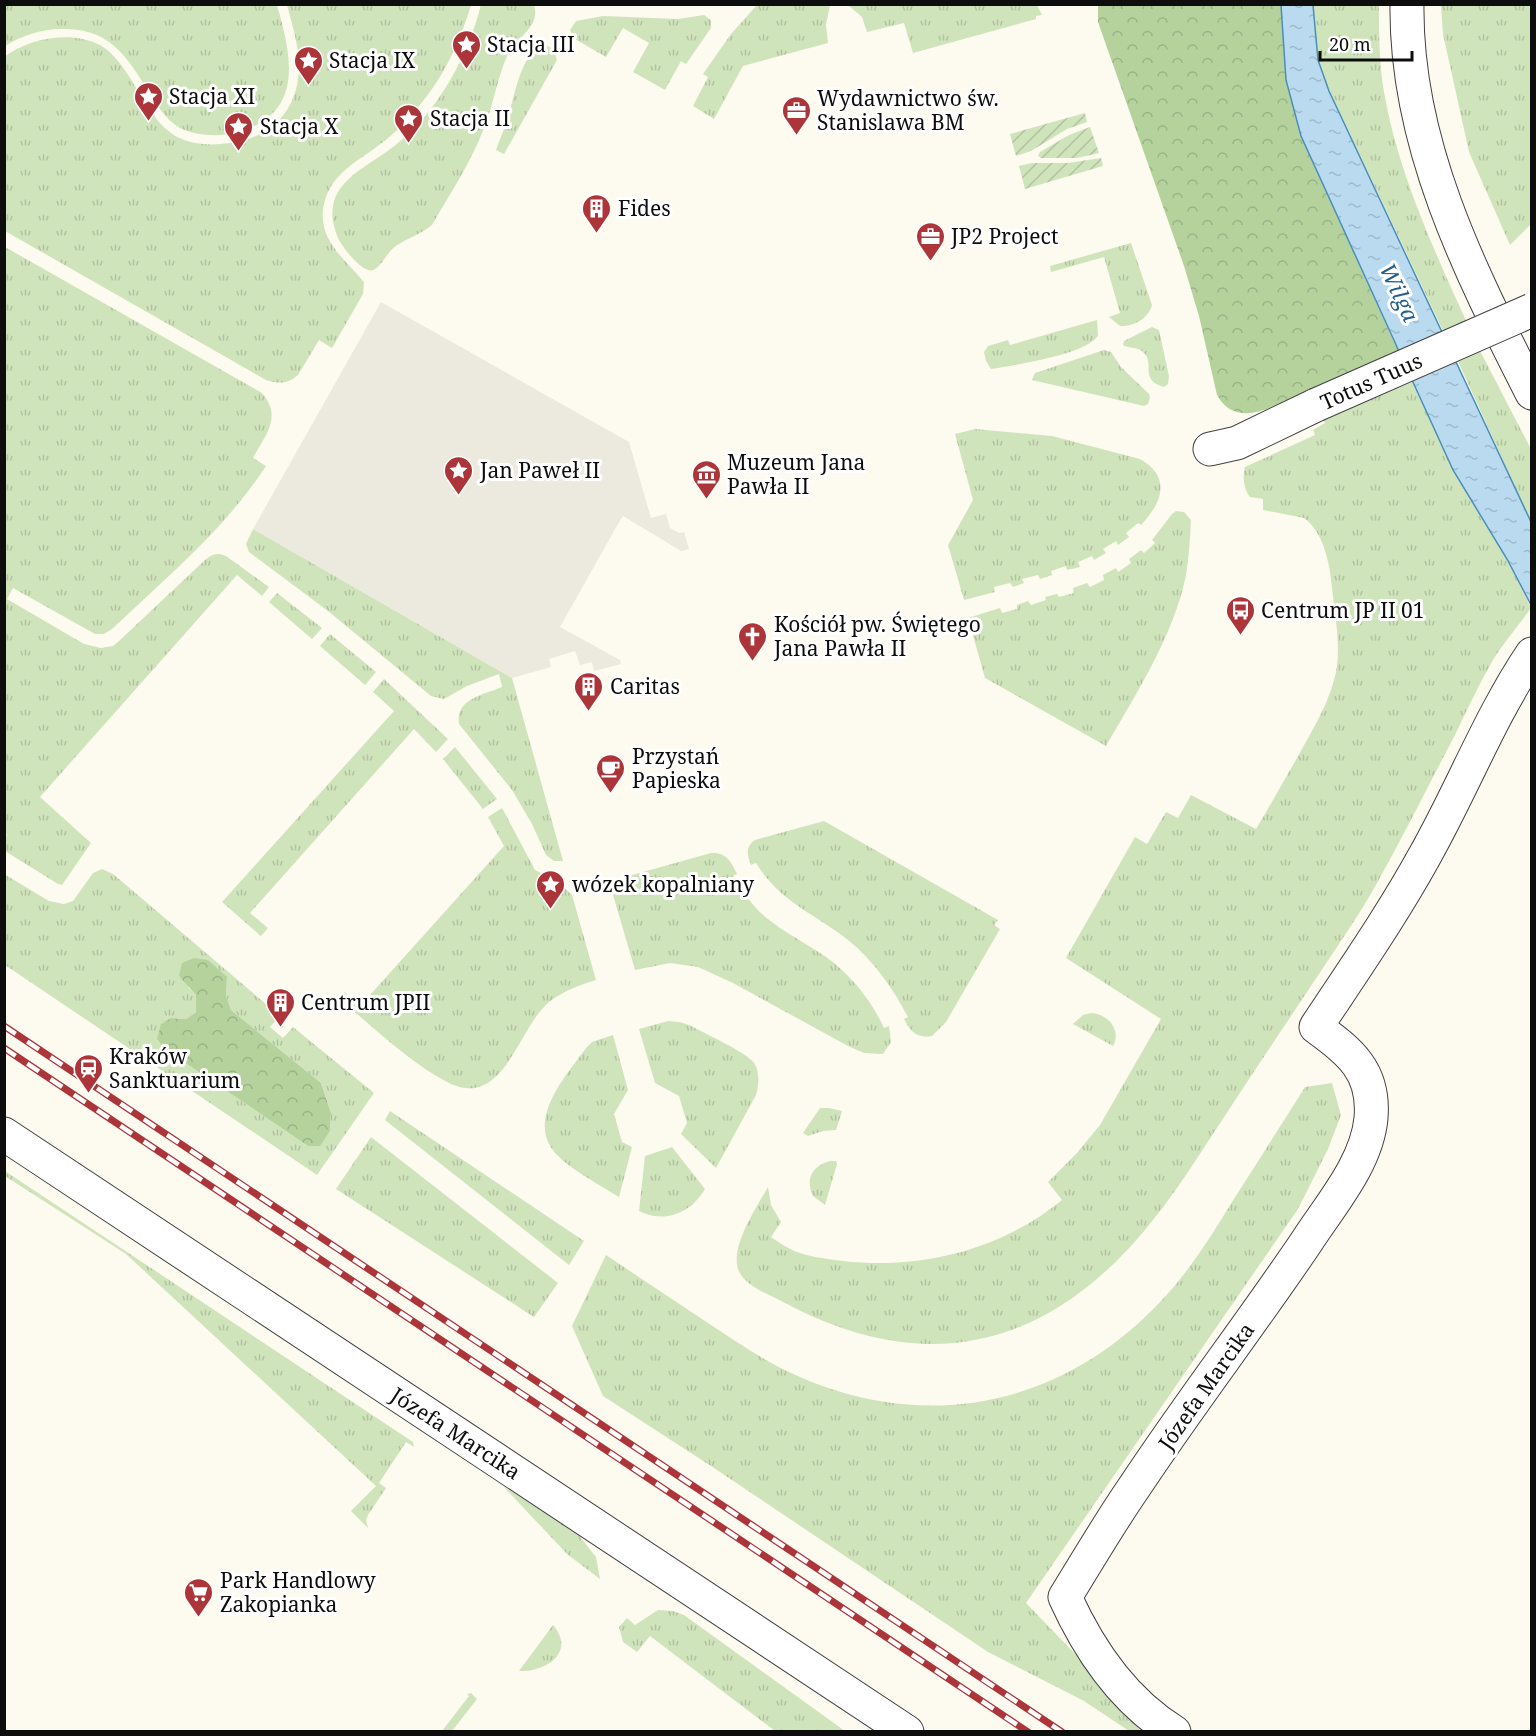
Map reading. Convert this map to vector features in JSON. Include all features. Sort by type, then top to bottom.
[{"type":"street","points":[[1407,4],[1408,53],[1416,112],[1440,193],[1483,298],[1532,393]]},
{"type":"street","name":"Totus Tuus","points":[[1210,449],[1237,443],[1316,405],[1532,310]]},
{"type":"street","name":"Józefa Marcika","points":[[1174,1731],[1132,1699],[1091,1647],[1065,1597],[1134,1486],[1269,1297],[1349,1178],[1363,1150],[1371,1120],[1368,1081],[1362,1068],[1352,1056],[1316,1027],[1406,889],[1488,729],[1515,679],[1532,654]]},
{"type":"street","name":"Józefa Marcika","points":[[4,1134],[907,1731]]},
{"type":"green space","points":[[5,4],[277,5],[289,61],[284,95],[276,110],[262,122],[242,131],[211,135],[187,131],[176,126],[166,116],[120,51],[97,35],[65,29],[49,30],[26,36],[5,46]]},
{"type":"green space","points":[[287,5],[471,5],[448,62],[423,101],[391,136],[348,168],[333,183],[324,204],[324,228],[334,248],[364,282],[363,294],[332,348],[319,340],[298,375],[287,382],[279,383],[266,380],[5,231],[4,57],[25,45],[50,38],[89,40],[100,45],[120,63],[152,113],[171,133],[199,144],[229,143],[259,135],[271,127],[289,107],[295,94],[299,63]]},
{"type":"green space","points":[[481,5],[534,5],[534,19],[508,54],[479,141],[432,225],[396,246],[375,269],[366,269],[355,261],[339,240],[332,216],[335,198],[350,177],[413,130],[439,98],[460,62]]},
{"type":"green space","points":[[757,5],[830,5],[826,25],[828,43],[743,66],[714,119],[693,106],[708,77],[703,74],[731,34]]},
{"type":"green space","points":[[848,5],[1037,5],[1042,15],[1036,16],[1036,19],[913,53],[904,23],[867,32],[862,17]]},
{"type":"green space","points":[[1098,5],[1281,5],[1286,80],[1301,136],[1394,342],[1402,354],[1311,395],[1308,390],[1260,411],[1236,412],[1226,406],[1217,395],[1199,316],[1184,266],[1098,22]]},
{"type":"green space","points":[[1313,5],[1379,5],[1382,81],[1398,152],[1418,211],[1468,325],[1445,335],[1329,90],[1318,60]]},
{"type":"green space","points":[[1441,5],[1531,5],[1531,224],[1510,245],[1469,152],[1443,34]]},
{"type":"green space","points":[[704,15],[711,20],[711,28],[686,64],[681,61],[665,90],[633,72],[649,43],[623,28],[606,57],[575,39],[570,30],[576,21],[603,16],[678,19]]},
{"type":"green space","points":[[545,45],[553,49],[557,60],[504,154],[496,150],[517,84],[525,63],[537,48]]},
{"type":"green space","points":[[1085,113],[1087,122],[1067,129],[1031,151],[1016,156],[1010,134]]},
{"type":"green space","points":[[1090,127],[1099,153],[1077,158],[1041,158],[1038,156],[1040,152],[1069,135]]},
{"type":"green space","points":[[1101,158],[1103,166],[1025,189],[1019,166],[1032,163],[1068,163]]},
{"type":"green space","points":[[1131,243],[1152,305],[1148,314],[1135,323],[1120,326],[1109,317],[1120,313],[1104,257],[1051,272],[1050,266]]},
{"type":"green space","points":[[5,247],[262,393],[268,402],[272,418],[267,434],[253,458],[266,466],[250,489],[194,552],[112,629],[104,634],[95,634],[13,588],[7,599],[84,644],[101,648],[113,646],[119,641],[212,555],[226,556],[269,587],[262,596],[237,575],[40,797],[91,843],[62,885],[5,851],[7,835],[5,833]]},
{"type":"green space","points":[[1097,320],[1098,336],[1079,349],[1048,358],[991,369],[986,361],[984,352],[988,346],[1008,340],[1010,345]]},
{"type":"green space","points":[[1152,327],[1159,330],[1169,376],[1168,384],[1164,387],[1152,380],[1144,353],[1139,349],[1123,345],[1124,341]]},
{"type":"green space","points":[[1478,347],[1531,449],[1531,522],[1456,357]]},
{"type":"green space","points":[[1104,350],[1111,352],[1121,367],[1149,394],[1148,404],[1144,406],[1032,380],[1035,373]]},
{"type":"green space","points":[[1413,382],[1453,469],[1507,559],[1531,608],[1493,660],[1407,828],[1364,906],[1159,1213],[1107,1270],[1070,1300],[1032,1322],[992,1336],[952,1343],[912,1343],[870,1336],[828,1323],[749,1283],[739,1271],[737,1255],[747,1224],[768,1187],[771,1205],[781,1222],[771,1237],[794,1251],[806,1255],[872,1263],[930,1259],[959,1253],[1013,1232],[1062,1200],[1048,1182],[1076,1154],[1100,1125],[1161,1019],[1066,958],[1135,837],[1147,844],[1166,812],[1178,818],[1191,795],[1256,829],[1315,725],[1335,678],[1338,656],[1337,627],[1330,569],[1321,540],[1311,524],[1304,518],[1263,510],[1263,499],[1250,497],[1246,491],[1245,467],[1315,435],[1313,430],[1325,423],[1323,419]]},
{"type":"green space","points":[[975,429],[1052,436],[1140,459],[1157,474],[1160,482],[1158,499],[1141,525],[1138,523],[1126,533],[1129,537],[1118,545],[1116,541],[1103,549],[1106,553],[1094,560],[1092,556],[1078,562],[1080,567],[1067,570],[1066,566],[1051,571],[1052,575],[1040,579],[1038,575],[1022,579],[1024,583],[1013,587],[1010,583],[994,587],[995,592],[964,600],[948,545],[973,500],[955,434]]},
{"type":"green space","points":[[1176,511],[1184,512],[1191,520],[1186,575],[1180,597],[1173,620],[1153,664],[1106,746],[985,678],[968,618],[1000,608],[1002,613],[1017,609],[1017,605],[1028,601],[1031,605],[1046,600],[1045,597],[1057,594],[1059,597],[1074,593],[1073,588],[1087,583],[1090,587],[1104,580],[1103,575],[1116,568],[1118,572],[1131,563],[1129,559],[1141,550],[1144,553],[1155,543],[1152,540]]},
{"type":"green space","points":[[253,529],[512,678],[563,861],[554,861],[546,855],[532,824],[512,790],[459,724],[461,709],[466,703],[502,687],[499,674],[467,686],[444,699],[431,696],[328,611],[249,552],[246,544]]},
{"type":"green space","points":[[277,593],[322,628],[312,639],[269,602]]},
{"type":"green space","points":[[330,634],[376,672],[365,685],[320,646]]},
{"type":"green space","points":[[384,679],[448,739],[436,752],[414,729],[250,913],[268,928],[261,936],[222,902],[394,711],[373,692]]},
{"type":"green space","points":[[455,747],[497,799],[483,809],[443,759]]},
{"type":"green space","points":[[502,808],[535,870],[558,882],[572,895],[596,980],[568,990],[549,1002],[534,1020],[505,1066],[494,1078],[481,1086],[466,1088],[447,1082],[419,1065],[338,998],[344,992],[361,1005],[504,846],[488,817]]},
{"type":"green space","points":[[824,821],[998,920],[994,925],[1000,929],[946,1022],[932,1036],[918,1035],[909,1027],[904,1019],[908,1017],[896,995],[857,948],[776,888],[756,863],[751,865],[748,851],[755,840]]},
{"type":"green space","points":[[711,853],[721,854],[730,861],[737,874],[733,876],[760,912],[834,963],[856,985],[869,1001],[884,1028],[889,1026],[891,1042],[883,1054],[864,1053],[848,1046],[733,983],[698,967],[670,963],[635,970],[611,888],[618,879]]},
{"type":"green space","points":[[102,869],[113,874],[280,1016],[270,1027],[283,1038],[293,1027],[374,1093],[317,1175],[5,965],[4,874],[49,901],[64,904],[73,901],[93,873]],"holes":[[[227,977],[226,996],[231,1010],[321,1083],[331,1113],[330,1131],[320,1145],[308,1146],[166,1050],[171,1018],[186,1019],[196,1012],[196,995],[188,987]]]},
{"type":"green space","points":[[194,958],[208,960],[227,977],[226,996],[231,1010],[321,1083],[331,1113],[330,1131],[320,1146],[308,1146],[166,1050],[157,1039],[161,1024],[171,1018],[186,1019],[196,1012],[196,995],[179,976],[182,963]]},
{"type":"green space","points":[[1091,1013],[1103,1016],[1112,1024],[1116,1034],[1113,1046],[1073,1024],[1083,1015]]},
{"type":"green space","points":[[668,1021],[689,1025],[724,1043],[750,1059],[757,1070],[756,1095],[716,1168],[681,1134],[687,1123],[679,1096],[655,1083],[639,1029]]},
{"type":"green space","points":[[613,1035],[628,1090],[614,1114],[622,1142],[632,1147],[619,1197],[563,1161],[548,1142],[545,1128],[546,1114],[552,1099],[568,1072],[592,1042]]},
{"type":"green space","points":[[1332,1083],[1341,1115],[1328,1149],[1298,1209],[1026,1603],[1110,1690],[1159,1731],[1129,1731],[1084,1701],[988,1652],[603,1396],[572,1326],[606,1255],[758,1355],[789,1372],[839,1391],[889,1403],[939,1405],[987,1400],[1034,1387],[1079,1366],[1122,1337],[1161,1301],[1181,1278],[1216,1228],[1305,1087]]},
{"type":"green space","points":[[820,1108],[842,1111],[836,1130],[808,1136],[803,1133]]},
{"type":"green space","points":[[390,1111],[584,1241],[569,1265],[385,1120]]},
{"type":"green space","points":[[371,1137],[558,1283],[534,1317],[336,1189]]},
{"type":"green space","points":[[672,1147],[705,1189],[692,1204],[676,1214],[658,1216],[639,1211],[645,1156]]},
{"type":"green space","points":[[836,1161],[837,1164],[825,1205],[813,1196],[810,1179],[819,1166]]},
{"type":"green space","points":[[5,1171],[413,1442],[414,1447],[406,1442],[379,1483],[386,1488],[368,1515],[366,1520],[368,1528],[351,1511],[376,1486],[126,1254],[5,1176]]},
{"type":"green space","points":[[503,1486],[577,1533],[596,1557],[600,1579],[567,1554]]},
{"type":"green space","points":[[658,1610],[673,1611],[684,1615],[845,1731],[775,1731],[650,1636],[637,1652],[623,1642],[619,1627],[627,1618],[635,1625]]},
{"type":"green space","points":[[553,1625],[559,1635],[560,1652],[548,1664],[519,1671]]},
{"type":"green space","points":[[471,1693],[477,1699],[452,1731],[442,1731],[469,1696],[467,1694]]},
{"type":"shaded area","points":[[381,302],[629,442],[651,518],[666,514],[670,528],[679,533],[684,532],[689,549],[681,551],[623,516],[618,524],[560,627],[620,660],[621,664],[594,671],[592,662],[580,665],[575,651],[549,659],[551,667],[512,678],[253,529]]},
{"type":"water","name":"Wilga","points":[[1281,5],[1313,5],[1318,60],[1329,91],[1531,522],[1531,605],[1507,559],[1453,470],[1301,136],[1286,80]]},
{"type":"railway","points":[[4,1026],[1062,1732]]},
{"type":"railway","points":[[4,1048],[1028,1732]]},
{"type":"place","name":"Stacja III","points":[[466,70]]},
{"type":"place","name":"Stacja IX","points":[[308,86]]},
{"type":"place","name":"Stacja XI","points":[[148,122]]},
{"type":"place","name":"Wydawnictwo św. Stanislawa BM","points":[[796,136]]},
{"type":"place","name":"Stacja II","points":[[409,144]]},
{"type":"place","name":"Stacja X","points":[[239,152]]},
{"type":"place","name":"Fides","points":[[597,234]]},
{"type":"place","name":"JP2 Project","points":[[930,262]]},
{"type":"place","name":"Jan Paweł II","points":[[459,496]]},
{"type":"place","name":"Muzeum Jana Pawła II","points":[[706,500]]},
{"type":"place","name":"Centrum JP II 01","points":[[1240,636]]},
{"type":"place","name":"Kościół pw. Świętego Jana Pawła II","points":[[753,662]]},
{"type":"place","name":"Caritas","points":[[589,712]]},
{"type":"place","name":"Przystań Papieska","points":[[611,794]]},
{"type":"place","name":"wózek kopalniany","points":[[551,910]]},
{"type":"place","name":"Centrum JPII","points":[[280,1028]]},
{"type":"place","name":"Kraków Sanktuarium","points":[[88,1094]]},
{"type":"place","name":"Park Handlowy Zakopianka","points":[[199,1618]]}]
